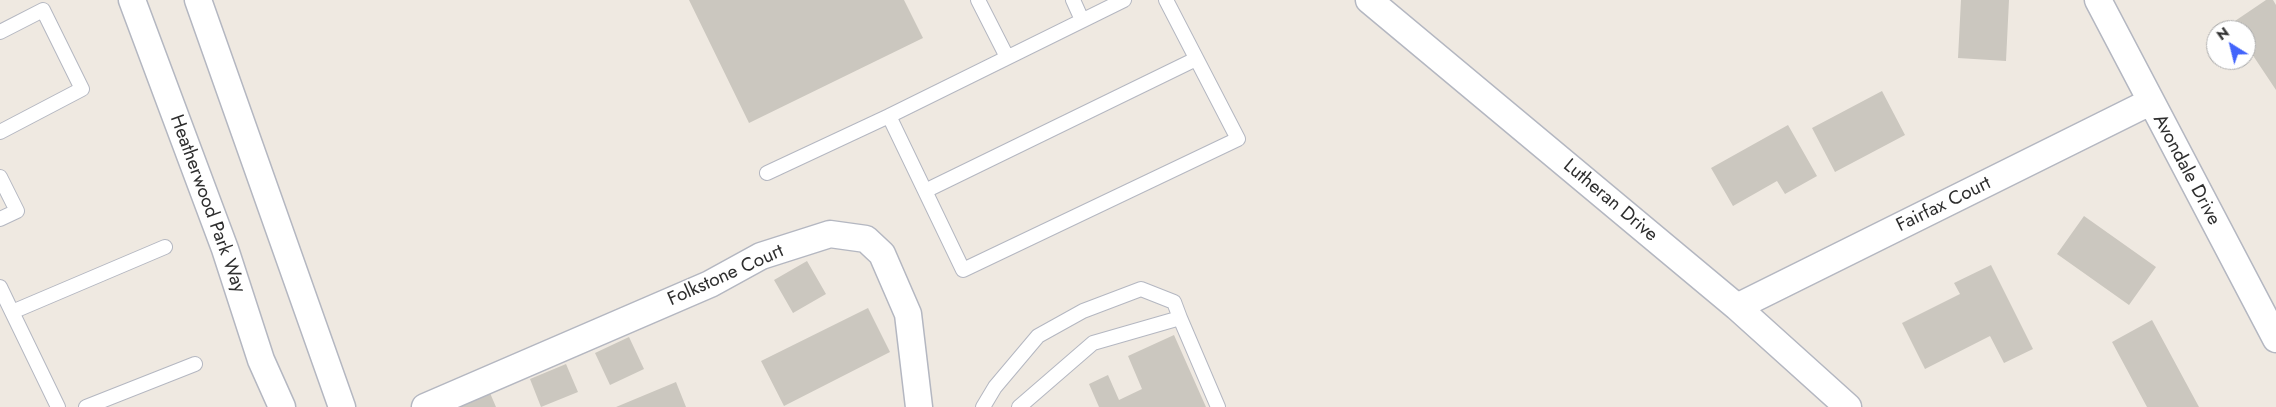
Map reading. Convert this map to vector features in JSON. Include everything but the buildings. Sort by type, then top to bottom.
[{"type":"street","name":"Heatherwood Park Way","points":[[132,0],[224,249],[261,360],[282,407]]},
{"type":"street","points":[[198,0],[342,407]]},
{"type":"street","name":"Lutheran Drive","points":[[1369,0],[1737,307],[1848,407]]},
{"type":"street","name":"Avondale Drive","points":[[2098,0],[2276,339]]},
{"type":"street","name":"Fairfax Court","points":[[1737,307],[2150,102]]},
{"type":"street","name":"Folkstone Court","points":[[425,407],[710,284],[761,256],[830,234],[866,239],[882,254],[908,314],[919,407]]},
{"type":"lane","points":[[978,0],[1007,57]]},
{"type":"lane","points":[[1073,0],[1082,20]]},
{"type":"lane","points":[[767,173],[1124,0]]},
{"type":"lane","points":[[888,116],[963,270],[1238,139],[1166,0]]},
{"type":"lane","points":[[0,32],[43,10],[82,89],[0,132]]},
{"type":"lane","points":[[925,191],[1196,59]]},
{"type":"lane","points":[[0,177],[17,210],[0,219]]},
{"type":"lane","points":[[12,312],[165,247]]},
{"type":"lane","points":[[0,287],[58,407]]},
{"type":"lane","points":[[983,407],[994,387],[1038,336],[1083,311],[1141,289],[1174,302],[1218,407]]},
{"type":"lane","points":[[1019,407],[1093,343],[1180,318]]},
{"type":"lane","points":[[86,407],[195,364]]}]
